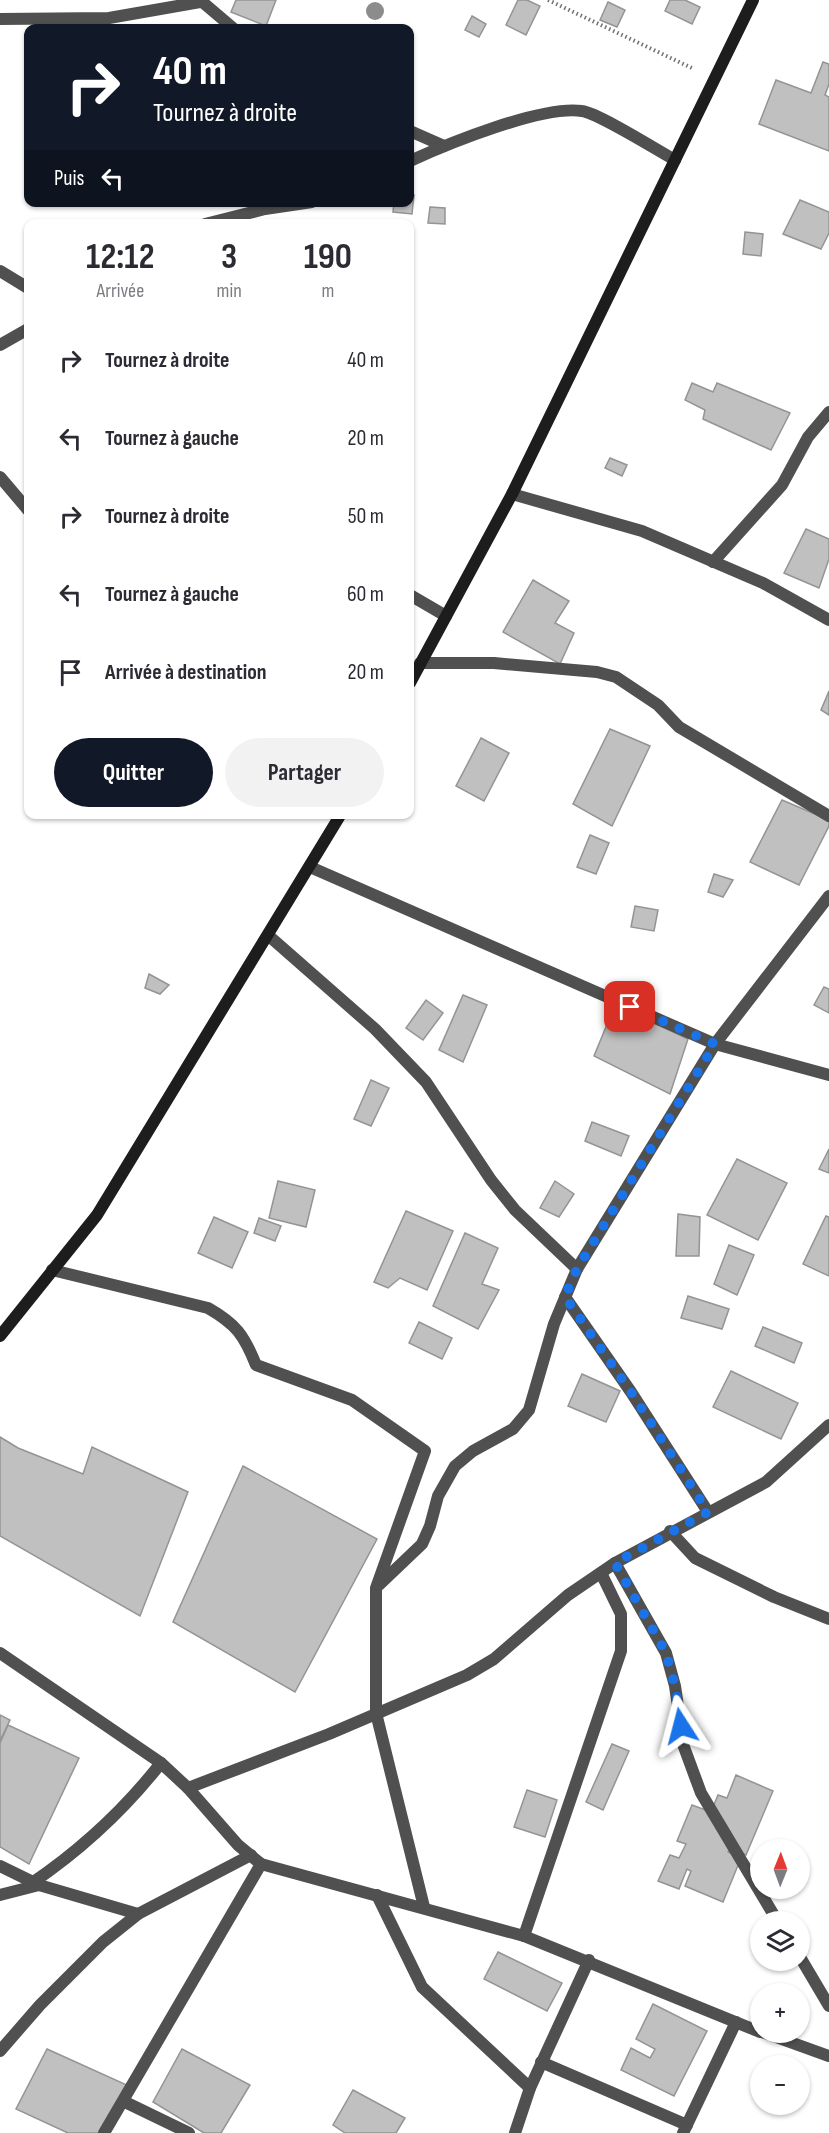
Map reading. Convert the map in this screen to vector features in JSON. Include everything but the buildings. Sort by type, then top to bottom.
[{"type":"main road","points":[[414,675],[512,494],[753,0]]},
{"type":"main road","points":[[0,1336],[97,1215],[269,936],[338,819]]},
{"type":"street","points":[[0,19],[109,18],[200,1],[228,24]]},
{"type":"street","points":[[414,158],[444,146],[528,119],[563,111],[583,111],[675,160]]},
{"type":"street","points":[[414,133],[444,146]]},
{"type":"street","points":[[225,219],[278,207]]},
{"type":"street","points":[[0,271],[24,286]]},
{"type":"street","points":[[0,345],[24,331]]},
{"type":"street","points":[[713,562],[782,485],[808,437],[829,412]]},
{"type":"street","points":[[0,477],[24,505]]},
{"type":"street","points":[[512,494],[642,531],[763,583],[829,620]]},
{"type":"street","points":[[414,597],[446,616]]},
{"type":"street","points":[[420,663],[494,663],[597,672],[616,677],[658,705],[680,727],[829,816]]},
{"type":"street","points":[[310,867],[715,1044],[829,1075]]},
{"type":"street","points":[[376,1588],[422,1544],[430,1526],[438,1496],[455,1466],[473,1451],[522,1421],[529,1410],[554,1324],[577,1269],[715,1044],[829,896]]},
{"type":"street","points":[[269,936],[375,1029],[426,1082],[491,1180],[515,1210],[577,1269]]},
{"type":"street","points":[[52,1270],[208,1308],[231,1321],[246,1341],[256,1365],[352,1400],[425,1451],[376,1588],[376,1713],[424,1907]]},
{"type":"street","points":[[565,1297],[631,1392],[708,1512]]},
{"type":"street","points":[[188,1788],[435,1690],[494,1659],[568,1595],[601,1572],[670,1531],[766,1482],[829,1425]]},
{"type":"street","points":[[670,1531],[696,1558],[774,1597],[829,1620]]},
{"type":"street","points":[[615,1563],[666,1653],[675,1686],[684,1747],[701,1793],[771,1911]]},
{"type":"street","points":[[524,1936],[621,1651],[621,1614],[601,1572]]},
{"type":"street","points":[[0,1653],[161,1762],[188,1788],[238,1845],[261,1864],[524,1936],[589,1960],[750,2028]]},
{"type":"street","points":[[0,1896],[35,1884],[63,1862],[132,1800],[161,1762]]},
{"type":"street","points":[[0,2051],[40,2004],[103,1942],[138,1914],[250,1855]]},
{"type":"street","points":[[104,2133],[125,2102],[261,1864]]},
{"type":"street","points":[[0,1866],[35,1884],[138,1914]]},
{"type":"street","points":[[377,1895],[422,1987],[530,2088]]},
{"type":"street","points":[[515,2133],[541,2062],[589,1960]]},
{"type":"street","points":[[808,1971],[829,2006]]},
{"type":"street","points":[[541,2062],[685,2129],[736,2022]]},
{"type":"street","points":[[792,2043],[829,2056]]},
{"type":"street","points":[[125,2102],[189,2133]]},
{"type":"path","points":[[548,0],[715,79]]},
{"type":"route","points":[[630,1007],[715,1044],[577,1269],[565,1297],[631,1392],[708,1512],[615,1563],[666,1653],[675,1686],[681,1726]]}]
